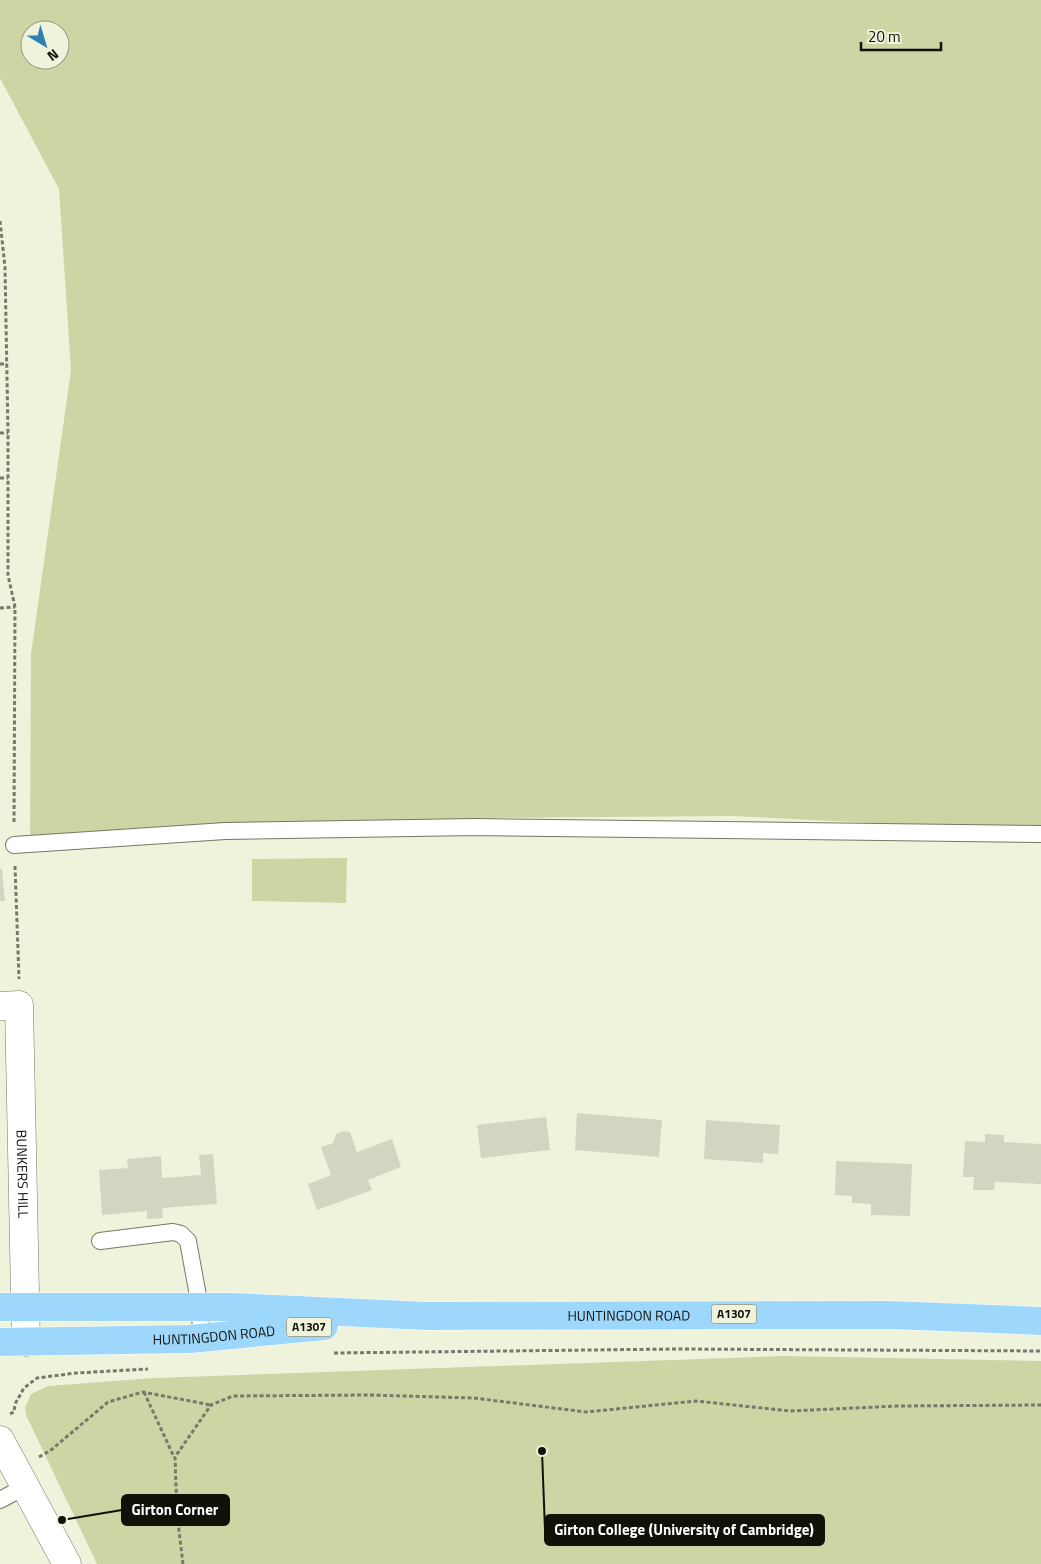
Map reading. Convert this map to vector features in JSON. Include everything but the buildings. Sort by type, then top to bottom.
[{"type":"main road","name":"HUNTINGDON ROAD","points":[[13,1307],[200,1307],[427,1316],[881,1315],[1041,1321]]},
{"type":"main road","name":"HUNTINGDON ROAD","points":[[13,1342],[201,1337],[427,1316]]},
{"type":"street","name":"BUNKERS HILL","points":[[9,1005],[13,1342]]},
{"type":"street","points":[[3,1428],[21,1478],[67,1564]]},
{"type":"lane","points":[[14,848],[225,830],[475,827],[1041,834]]},
{"type":"lane","points":[[100,1241],[173,1232],[181,1234],[188,1241],[200,1307],[201,1337]]},
{"type":"lane","points":[[0,1500],[21,1478]]},
{"type":"path","points":[[0,221],[5,267],[8,575],[15,607],[14,848],[9,1005]]},
{"type":"path","points":[[0,364],[7,364]]},
{"type":"path","points":[[0,433],[8,433]]},
{"type":"path","points":[[0,478],[8,478]]},
{"type":"path","points":[[0,608],[15,607]]},
{"type":"path","points":[[329,1353],[677,1349],[1041,1351]]},
{"type":"path","points":[[3,1428],[14,1412],[15,1404],[24,1388],[37,1378],[76,1373],[152,1369]]},
{"type":"path","points":[[21,1478],[108,1402],[143,1392],[211,1405]]},
{"type":"path","points":[[143,1392],[174,1457],[176,1514],[183,1564]]},
{"type":"path","points":[[174,1457],[211,1405],[233,1396],[331,1395],[474,1398],[586,1412],[696,1401],[790,1411],[898,1406],[1041,1405]]},
{"type":"green space","points":[[0,0],[1041,0],[1041,831],[732,816],[489,818],[30,844],[31,654],[71,370],[59,189],[0,78]]},
{"type":"green space","points":[[347,858],[346,903],[252,901],[252,859]]},
{"type":"green space","points":[[784,1356],[1041,1361],[1041,1564],[97,1564],[26,1415],[25,1408],[31,1394],[48,1386],[154,1378]]},
{"type":"place","name":"Girton College (University of Cambridge)","points":[[542,1451]]},
{"type":"place","name":"Girton Corner","points":[[62,1520]]}]
